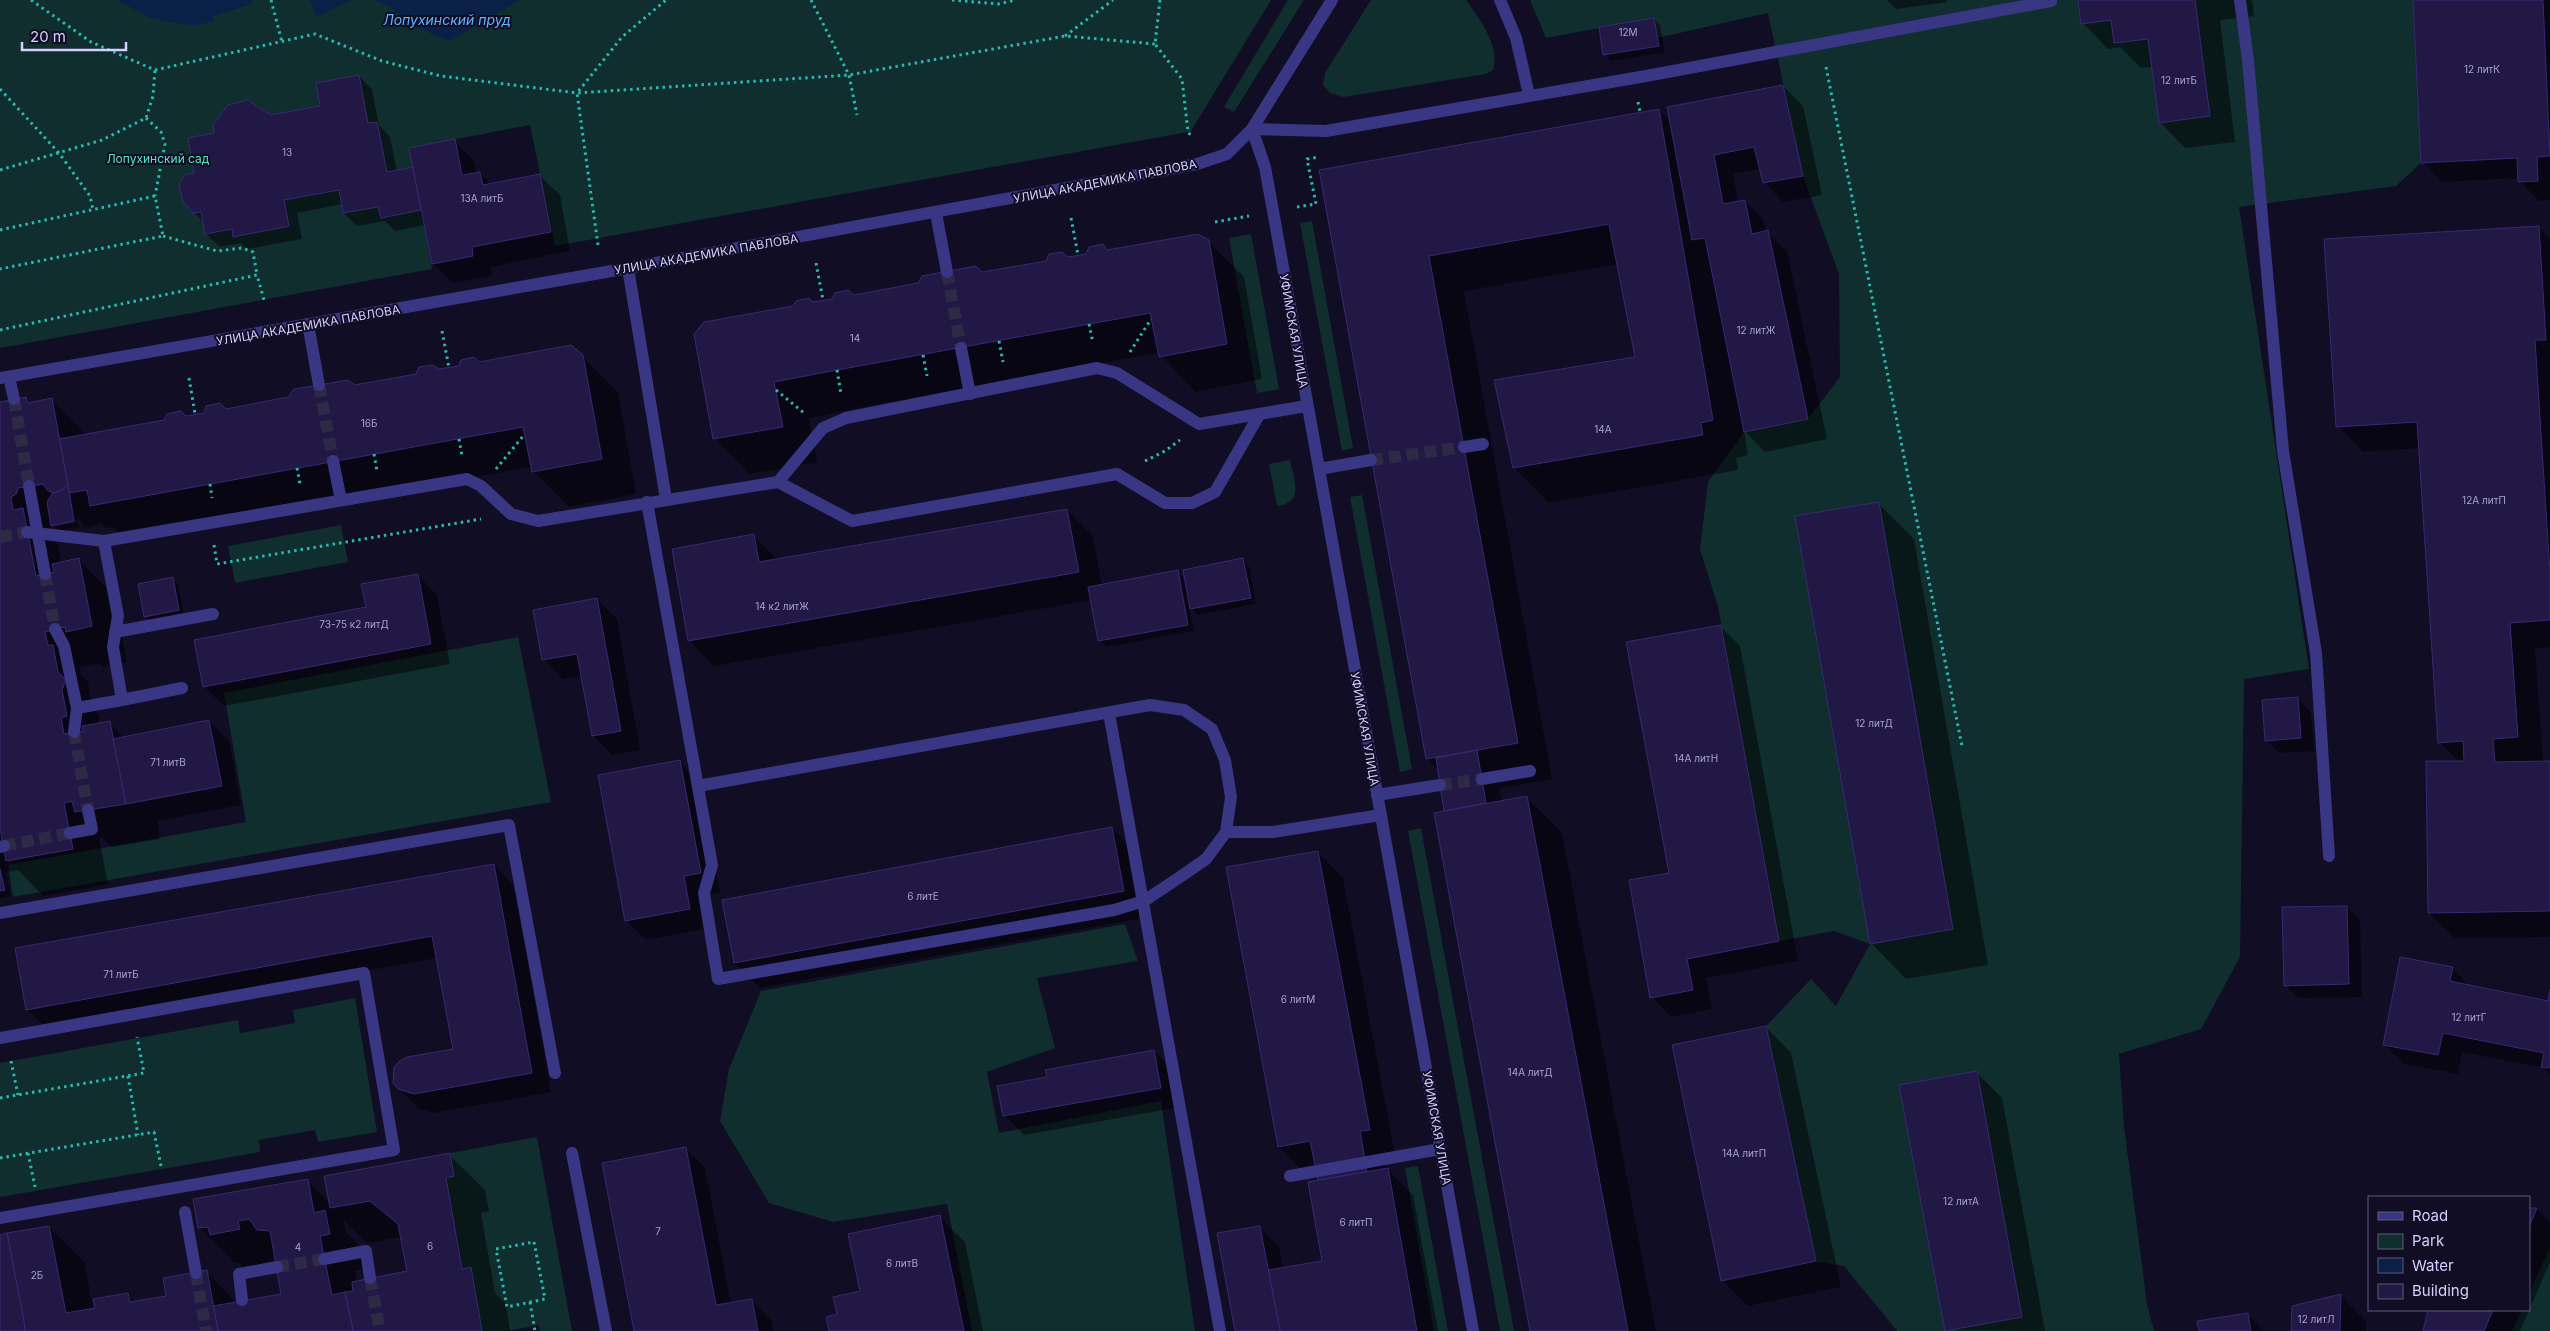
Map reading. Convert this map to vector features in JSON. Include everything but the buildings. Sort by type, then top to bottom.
[{"type":"street","name":"УЛИЦА АКАДЕМИКА ПАВЛОВА","points":[[5,378],[628,268],[1197,164],[1227,154],[1252,129],[1332,0]]},
{"type":"street","points":[[1500,0],[1516,38],[1529,96]]},
{"type":"street","points":[[2240,0],[2248,60],[2283,451],[2316,653],[2329,856]]},
{"type":"street","points":[[1252,129],[1326,131],[1822,44],[2052,1]]},
{"type":"street","name":"УФИМСКАЯ УЛИЦА","points":[[1252,129],[1265,167],[1473,1331]]},
{"type":"street","points":[[936,212],[947,272]]},
{"type":"street","points":[[628,268],[666,499]]},
{"type":"street","points":[[308,324],[319,385]]},
{"type":"street","points":[[961,348],[970,394]]},
{"type":"street","points":[[778,482],[823,428],[846,418],[1097,368],[1117,373],[1199,424],[1307,406]]},
{"type":"street","points":[[5,378],[14,399]]},
{"type":"street","points":[[32,532],[104,541],[467,479],[481,486],[511,514],[538,521],[778,482],[852,521],[1117,474],[1165,503],[1192,503],[1215,492],[1259,415]]},
{"type":"street","points":[[1464,447],[1483,444]]},
{"type":"street","points":[[1319,469],[1372,460]]},
{"type":"street","points":[[333,462],[341,500]]},
{"type":"street","points":[[29,486],[32,532],[45,574]]},
{"type":"street","points":[[647,502],[712,865],[704,893],[718,979],[1114,910],[1144,900],[1206,859],[1226,832],[1230,797],[1225,760],[1212,729],[1184,710],[1150,705],[698,786]]},
{"type":"street","points":[[104,541],[118,616],[113,647],[122,700]]},
{"type":"street","points":[[115,632],[213,614]]},
{"type":"street","points":[[56,629],[64,646],[77,708],[74,732]]},
{"type":"street","points":[[77,708],[182,688]]},
{"type":"street","points":[[1110,713],[1220,1331]]},
{"type":"street","points":[[1482,779],[1530,771]]},
{"type":"street","points":[[1377,795],[1440,784]]},
{"type":"street","points":[[70,833],[92,829],[88,810]]},
{"type":"street","points":[[1226,832],[1273,832],[1380,815]]},
{"type":"street","points":[[0,912],[509,825],[555,1073]]},
{"type":"street","points":[[0,1218],[394,1150],[364,973],[3,1038]]},
{"type":"street","points":[[1290,1176],[1440,1150]]},
{"type":"street","points":[[572,1153],[606,1331]]},
{"type":"street","points":[[185,1212],[196,1272]]},
{"type":"street","points":[[324,1259],[366,1251],[370,1278]]},
{"type":"street","points":[[242,1300],[238,1274],[277,1267]]},
{"type":"path","points":[[31,0],[91,42],[155,70],[315,34],[382,61],[441,76],[577,93],[849,75],[1065,36],[1155,44]]},
{"type":"path","points":[[271,0],[282,42]]},
{"type":"path","points":[[598,246],[577,93],[622,37],[666,0]]},
{"type":"path","points":[[811,0],[849,75],[857,115]]},
{"type":"path","points":[[952,0],[998,4],[1016,0]]},
{"type":"path","points":[[1065,36],[1113,0]]},
{"type":"path","points":[[1160,0],[1155,44],[1182,79],[1188,132],[1192,137]]},
{"type":"path","points":[[1822,44],[1962,746]]},
{"type":"path","points":[[0,170],[102,140],[146,118],[154,96],[155,70]]},
{"type":"path","points":[[0,89],[59,153],[90,196],[93,210]]},
{"type":"path","points":[[146,118],[161,132],[165,144],[155,196],[163,236]]},
{"type":"path","points":[[0,230],[155,196]]},
{"type":"path","points":[[1070,218],[1078,255]]},
{"type":"path","points":[[0,269],[163,236],[217,251],[242,248],[253,252],[264,300]]},
{"type":"path","points":[[816,263],[823,300]]},
{"type":"path","points":[[0,330],[257,275]]},
{"type":"path","points":[[1117,373],[1151,319]]},
{"type":"path","points":[[442,331],[449,368]]},
{"type":"path","points":[[189,378],[195,414]]},
{"type":"path","points":[[776,390],[823,428]]},
{"type":"path","points":[[1117,474],[1165,451],[1199,424]]},
{"type":"path","points":[[481,486],[524,435]]},
{"type":"path","points":[[210,523],[217,564],[511,514]]},
{"type":"path","points":[[0,1098],[144,1074],[133,1014]]},
{"type":"path","points":[[3,1038],[18,1095]]},
{"type":"path","points":[[128,1076],[138,1134]]},
{"type":"path","points":[[0,1158],[154,1132],[165,1189]]},
{"type":"path","points":[[28,1153],[40,1211]]},
{"type":"path","points":[[534,1242],[545,1299],[530,1302],[507,1306],[496,1249],[534,1242]]},
{"type":"path","points":[[530,1302],[535,1331]]},
{"type":"green space","name":"Лопухинский сад","points":[[0,0],[1271,0],[1191,131],[1188,132],[555,246],[530,125],[410,148],[432,269],[0,348]]},
{"type":"green space","points":[[1288,0],[1304,0],[1234,112],[1224,107]]},
{"type":"green space","points":[[1371,0],[1466,0],[1491,42],[1495,61],[1493,70],[1486,74],[1343,97],[1330,93],[1323,85],[1325,73]]},
{"type":"green space","points":[[1530,0],[2413,0],[2421,163],[2396,186],[2239,207],[2309,669],[2244,679],[2240,957],[2201,1029],[2119,1054],[2124,1126],[2147,1304],[2154,1331],[1897,1331],[1844,1266],[1816,1261],[1766,1026],[1811,979],[1836,1006],[1870,944],[1834,931],[1779,941],[1718,606],[1700,550],[1708,482],[1744,432],[1808,419],[1840,377],[1839,274],[1803,176],[1768,13],[1657,38],[1654,18],[1546,38]]},
{"type":"green space","points":[[1312,221],[1353,448],[1342,451],[1300,223]]},
{"type":"green space","points":[[1251,234],[1279,389],[1257,393],[1229,238]]},
{"type":"green space","points":[[1290,460],[1296,489],[1291,500],[1286,504],[1277,506],[1269,464]]},
{"type":"green space","points":[[1362,495],[1412,769],[1400,772],[1350,497]]},
{"type":"green space","points":[[341,525],[348,562],[235,583],[228,546]]},
{"type":"green space","points":[[518,637],[551,802],[13,897],[8,865],[246,822],[224,693]]},
{"type":"green space","points":[[1421,828],[1514,1331],[1500,1331],[1408,831]]},
{"type":"green space","points":[[1125,924],[1138,961],[1037,978],[1055,1048],[987,1072],[999,1133],[1161,1101],[1195,1331],[972,1331],[947,1204],[833,1222],[769,1203],[720,1121],[729,1069],[761,991]]},
{"type":"green space","points":[[355,998],[377,1132],[318,1142],[315,1130],[259,1140],[260,1152],[0,1197],[0,1063],[238,1020],[240,1033],[295,1023],[293,1010]]},
{"type":"green space","points":[[537,1137],[572,1331],[540,1331],[539,1325],[506,1331],[482,1331],[462,1269],[446,1178],[454,1176],[450,1153]]},
{"type":"green space","points":[[1418,1166],[1448,1331],[1434,1331],[1405,1168]]},
{"type":"green space","points":[[2550,1247],[2550,1331],[2512,1331],[2522,1311],[2530,1311],[2530,1292]]},
{"type":"water","points":[[117,0],[251,0],[252,4],[213,16],[214,21],[193,26],[151,18]]},
{"type":"water","name":"Лопухинский пруд","points":[[310,0],[354,0],[317,17]]},
{"type":"water","name":"Лопухинский пруд","points":[[372,0],[520,0],[450,41],[414,26],[389,6]]},
{"type":"tunnel","points":[[947,272],[961,348]]},
{"type":"tunnel","points":[[319,385],[333,461]]},
{"type":"tunnel","points":[[14,399],[29,486]]},
{"type":"tunnel","points":[[1371,460],[1464,447]]},
{"type":"tunnel","points":[[0,537],[27,532]]},
{"type":"tunnel","points":[[45,574],[55,629]]},
{"type":"tunnel","points":[[74,732],[88,810]]},
{"type":"tunnel","points":[[1440,785],[1482,779]]},
{"type":"tunnel","points":[[4,846],[70,833]]},
{"type":"tunnel","points":[[277,1267],[324,1259]]},
{"type":"tunnel","points":[[196,1273],[206,1331]]},
{"type":"tunnel","points":[[370,1278],[380,1331]]}]
